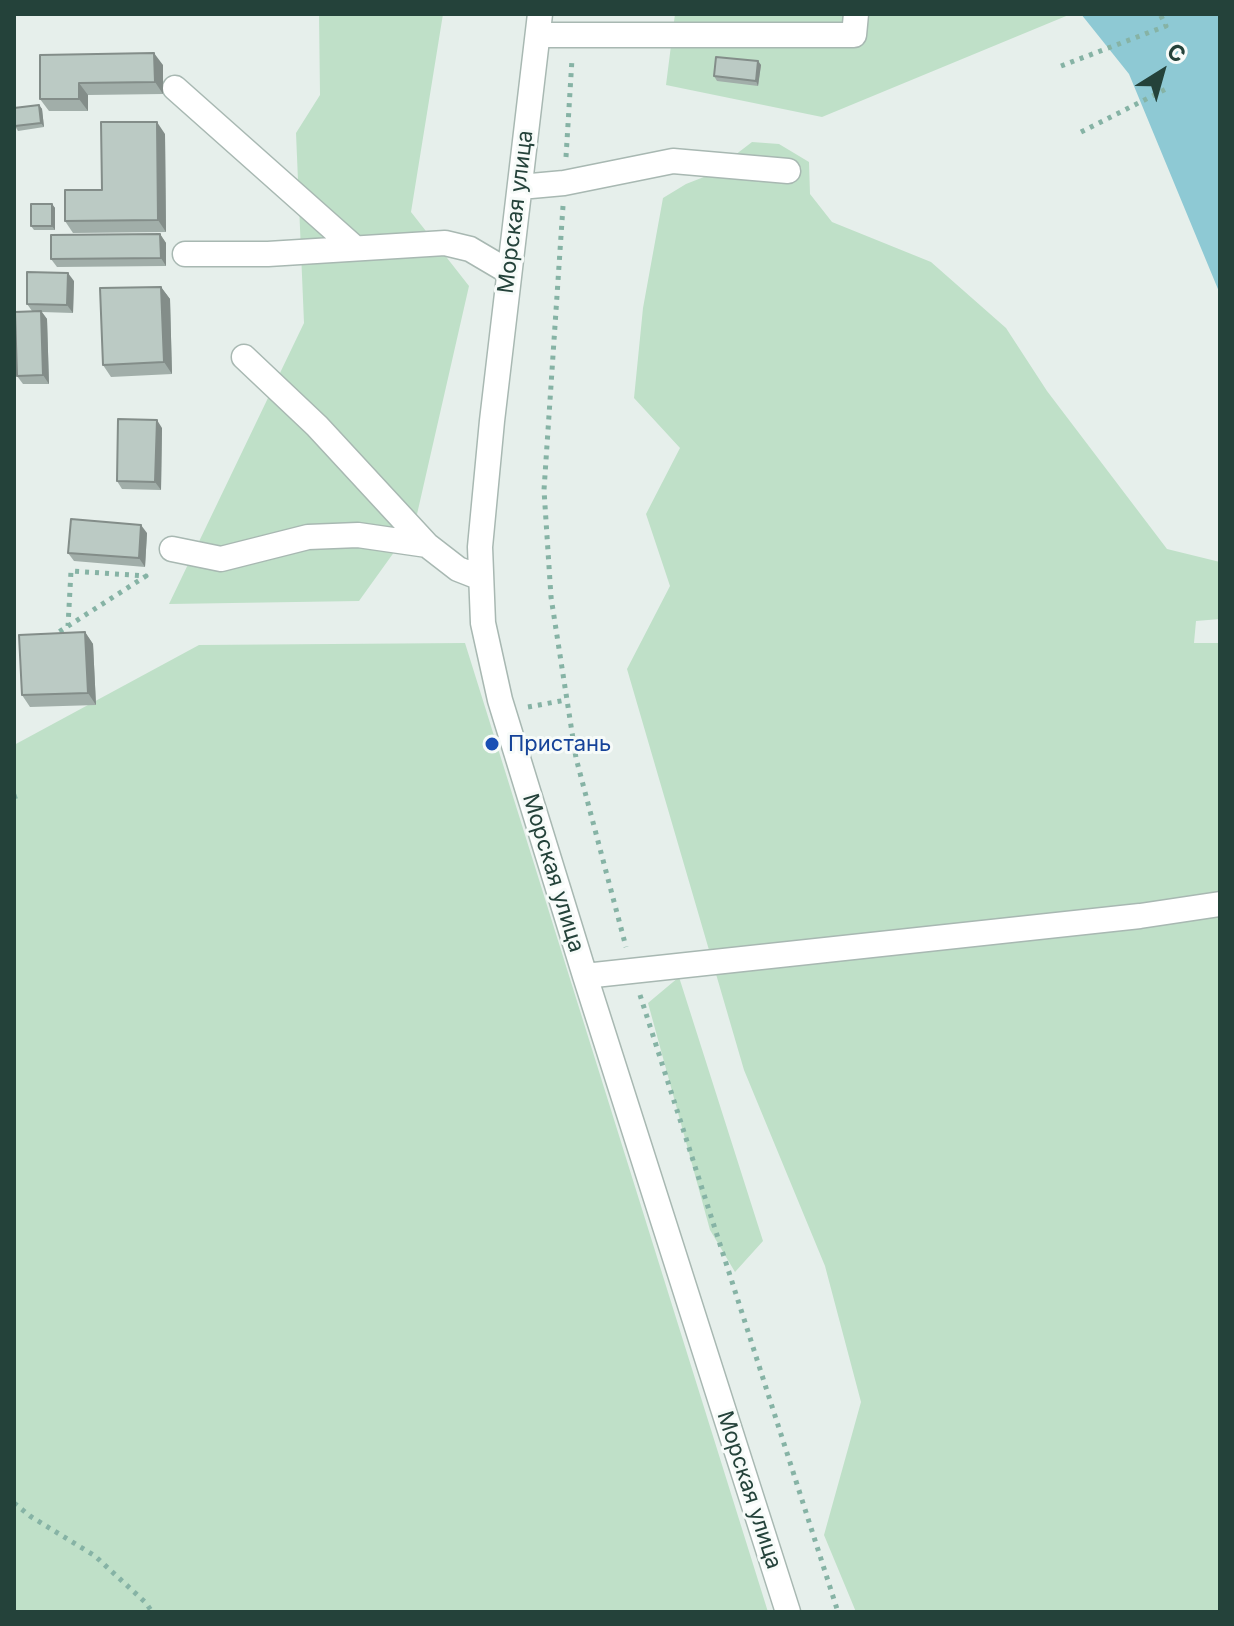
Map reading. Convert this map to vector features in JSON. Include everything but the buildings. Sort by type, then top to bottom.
[{"type":"street","points":[[539,25],[574,36],[854,35],[856,14]]},
{"type":"street","name":"Морская улица","points":[[539,25],[487,468],[480,547],[483,623],[500,700],[585,976],[788,1612]]},
{"type":"street","points":[[175,88],[355,248]]},
{"type":"street","points":[[520,187],[564,183],[673,161],[788,171]]},
{"type":"street","points":[[185,254],[268,254],[445,243],[470,249],[509,272]]},
{"type":"street","points":[[244,357],[317,426],[427,545],[458,569],[481,578]]},
{"type":"street","points":[[172,549],[221,559],[308,537],[358,535],[427,545]]},
{"type":"street","points":[[585,976],[1140,916],[1220,904]]},
{"type":"path","points":[[1061,66],[1166,26],[1160,14]]},
{"type":"path","points":[[574,36],[544,490],[551,597],[576,758],[632,971],[838,1612]]},
{"type":"path","points":[[1081,132],[1170,87]]},
{"type":"path","points":[[44,641],[68,626],[146,576],[71,571],[68,626]]},
{"type":"path","points":[[14,1503],[95,1556],[152,1612]]},
{"type":"green space","points":[[319,14],[443,14],[411,212],[469,286],[415,523],[359,601],[169,604],[304,323],[296,133],[320,95]]},
{"type":"green space","points":[[675,14],[1071,14],[822,117],[666,85]]},
{"type":"green space","points":[[752,142],[779,144],[809,162],[810,194],[832,222],[931,262],[1006,328],[1047,391],[1167,549],[1220,562],[1220,619],[1196,621],[1194,643],[1220,643],[1220,1612],[856,1612],[824,1535],[861,1402],[825,1266],[744,1070],[627,669],[670,586],[646,514],[680,448],[634,398],[643,308],[663,198],[709,175]]},
{"type":"green space","points":[[465,643],[768,1612],[14,1612],[14,745],[199,645]]},
{"type":"green space","points":[[679,977],[763,1241],[735,1272],[710,1230],[648,1003]]},
{"type":"water","points":[[1081,14],[1220,14],[1220,294],[1129,74]]},
{"type":"place","name":"Пристань","points":[[492,744]]}]
